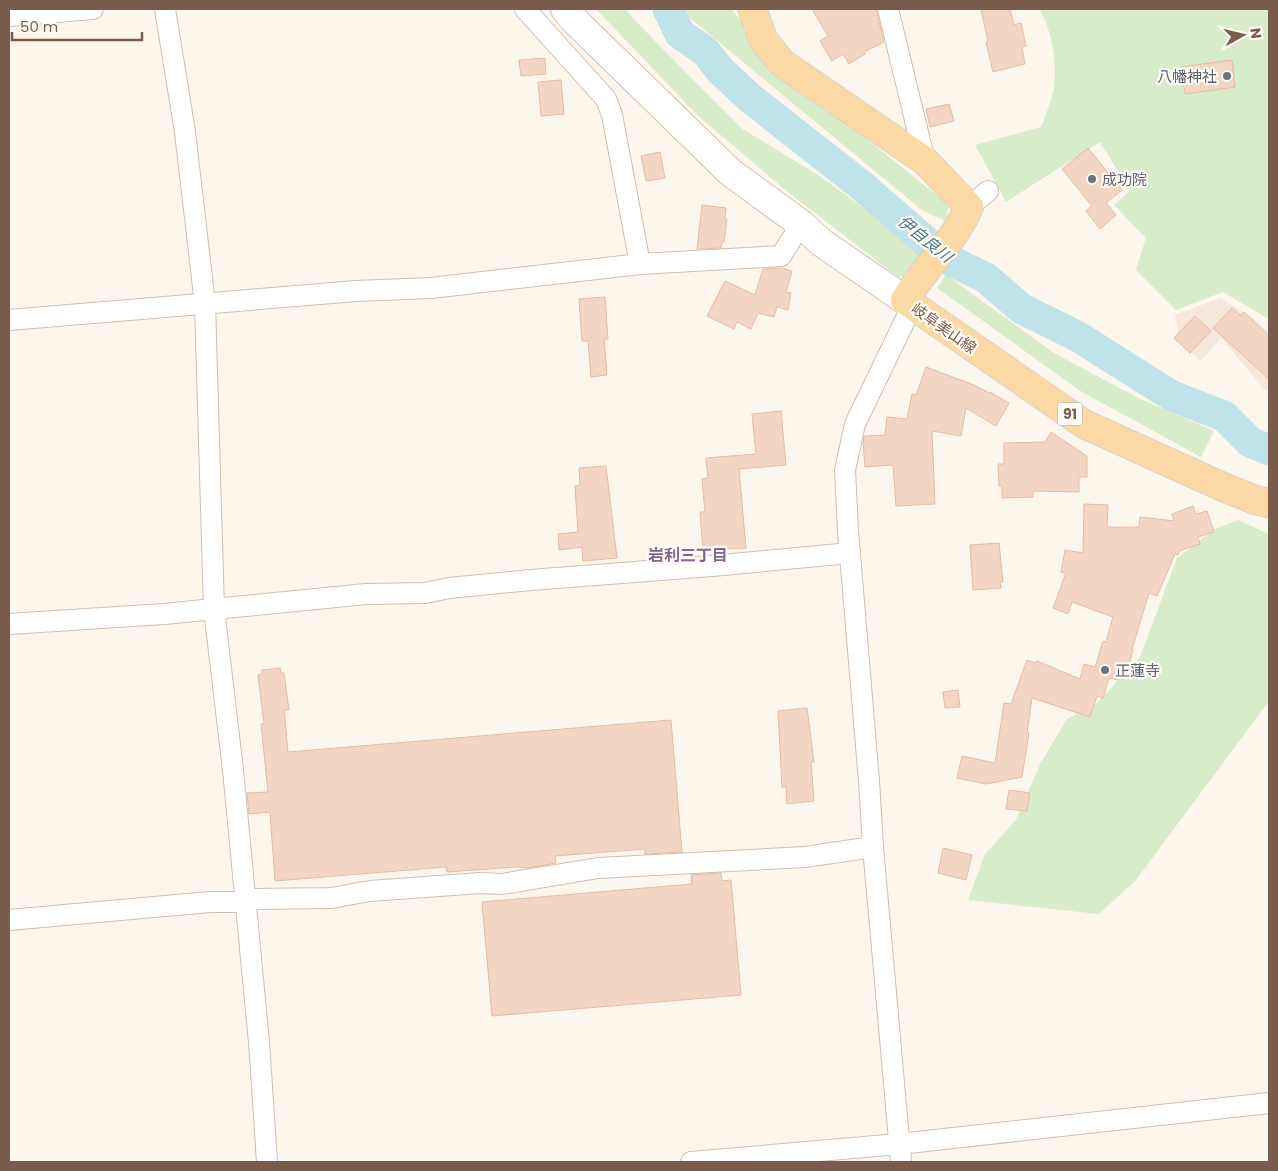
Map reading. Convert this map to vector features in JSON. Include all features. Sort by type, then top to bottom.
[{"type":"main road","name":"岐阜美山線","points":[[752,9],[764,40],[782,63],[925,161],[974,206],[910,297],[1084,424],[1223,487],[1269,504]]},
{"type":"street","points":[[9,16],[93,9]]},
{"type":"street","points":[[165,9],[185,132],[204,304],[214,609],[233,770],[259,1042],[267,1162]]},
{"type":"street","points":[[525,9],[606,99],[612,115],[640,264]]},
{"type":"street","points":[[565,9],[730,172],[801,224],[822,243],[910,297],[855,424],[845,470],[873,847],[900,1153]]},
{"type":"street","points":[[888,9],[925,161]]},
{"type":"street","points":[[9,320],[356,291],[430,288],[640,264],[781,256],[801,224]]},
{"type":"street","points":[[9,624],[214,609],[366,594],[425,593],[449,588],[531,580],[850,553]]},
{"type":"street","points":[[9,920],[210,902],[237,902],[244,899],[331,898],[370,891],[480,883],[502,884],[598,868],[805,856],[873,847]]},
{"type":"street","points":[[691,1162],[900,1153],[1269,1103]]},
{"type":"shaded area","points":[[1220,298],[1253,318],[1269,333],[1269,389],[1265,390],[1221,338],[1201,361],[1180,343],[1175,315]]},
{"type":"green space","points":[[596,9],[625,9],[741,128],[818,175],[924,252],[905,276],[898,277],[789,193],[697,115]]},
{"type":"green space","points":[[686,9],[732,9],[766,58],[949,205],[946,221],[923,211],[690,18]]},
{"type":"green space","points":[[1039,9],[1269,9],[1269,319],[1223,292],[1176,310],[1136,270],[1146,238],[1114,205],[1130,191],[1100,142],[1006,202],[975,145],[1041,127],[1053,93],[1055,72],[1051,39]]},
{"type":"green space","points":[[946,275],[1054,353],[1140,399],[1214,431],[1201,457],[1082,392],[937,288]]},
{"type":"green space","points":[[1238,520],[1269,534],[1269,701],[1136,880],[1099,914],[968,900],[985,854],[1016,820],[1040,764],[1067,719],[1097,703],[1140,657],[1177,558],[1215,529]]},
{"type":"building","points":[[812,9],[876,9],[884,42],[864,52],[865,54],[849,64],[843,54],[832,61],[820,41],[828,36]]},
{"type":"building","points":[[981,9],[1010,9],[1014,25],[1021,23],[1026,46],[1022,47],[1025,64],[993,72]]},
{"type":"building","points":[[545,58],[546,74],[521,76],[519,60]]},
{"type":"building","points":[[1232,60],[1235,87],[1185,94],[1181,67]]},
{"type":"building","points":[[561,80],[564,114],[541,116],[538,82]]},
{"type":"building","points":[[949,104],[954,121],[930,127],[926,109]]},
{"type":"building","name":"成功院","points":[[1088,148],[1122,190],[1106,203],[1116,215],[1100,229],[1086,211],[1092,206],[1062,169]]},
{"type":"building","points":[[660,152],[665,178],[646,181],[641,156]]},
{"type":"building","points":[[702,205],[726,208],[725,219],[727,219],[724,242],[722,242],[721,248],[697,249]]},
{"type":"building","points":[[782,268],[792,271],[786,292],[791,293],[788,310],[777,307],[774,317],[758,313],[751,329],[737,322],[734,329],[707,316],[725,281],[755,295],[763,269]]},
{"type":"building","points":[[605,297],[608,339],[604,339],[607,375],[591,377],[588,341],[582,341],[579,299]]},
{"type":"building","points":[[1232,308],[1241,316],[1244,312],[1269,336],[1269,379],[1213,328]]},
{"type":"building","points":[[1195,316],[1211,331],[1190,353],[1174,338]]},
{"type":"building","points":[[926,367],[974,385],[1009,403],[996,426],[966,408],[961,436],[932,431],[935,504],[896,506],[893,465],[865,467],[864,436],[885,435],[887,417],[907,419],[912,394],[916,395]]},
{"type":"building","points":[[781,411],[786,465],[739,469],[746,548],[703,550],[700,512],[705,512],[702,479],[708,478],[706,458],[756,454],[752,414]]},
{"type":"building","points":[[1051,432],[1087,456],[1087,477],[1079,477],[1079,492],[1033,491],[1033,497],[1002,498],[1002,486],[999,486],[998,464],[1004,464],[1004,443],[1045,442]]},
{"type":"building","points":[[606,466],[617,558],[583,561],[582,547],[559,550],[558,534],[578,532],[575,486],[580,485],[579,468]]},
{"type":"building","points":[[1084,504],[1108,505],[1107,527],[1139,527],[1140,517],[1174,521],[1172,514],[1193,506],[1196,514],[1207,511],[1214,532],[1198,537],[1200,544],[1179,551],[1178,555],[1175,554],[1157,596],[1149,593],[1126,674],[1120,672],[1118,680],[1109,678],[1103,698],[1097,696],[1090,717],[1032,698],[1022,777],[986,784],[957,778],[962,756],[995,763],[1004,703],[1011,704],[1027,660],[1036,663],[1037,661],[1080,679],[1084,664],[1095,667],[1103,641],[1106,642],[1113,617],[1072,602],[1068,614],[1053,608],[1066,573],[1061,572],[1065,550],[1083,553]]},
{"type":"building","points":[[999,543],[1003,582],[1000,582],[1001,588],[973,590],[970,545]]},
{"type":"building","points":[[280,668],[281,673],[284,673],[289,710],[284,710],[288,752],[671,720],[682,852],[645,854],[645,849],[555,856],[556,863],[528,868],[516,867],[447,872],[446,867],[275,881],[270,812],[249,814],[247,793],[268,792],[261,724],[264,724],[258,675],[262,674],[262,670]]},
{"type":"building","points":[[958,690],[960,707],[945,708],[943,692]]},
{"type":"building","points":[[807,708],[814,762],[811,762],[814,801],[787,804],[786,787],[782,787],[778,711]]},
{"type":"building","points":[[1009,790],[1030,793],[1027,811],[1006,809]]},
{"type":"building","points":[[943,848],[972,855],[966,880],[938,873]]},
{"type":"building","points":[[721,873],[722,881],[731,880],[741,995],[492,1016],[482,902],[692,884],[691,875]]},
{"type":"waterway","name":"伊自良川","points":[[668,9],[680,34],[705,51],[720,70],[750,98],[862,186],[945,258],[986,278],[1022,309],[1077,336],[1172,396],[1224,416],[1250,442],[1269,450]]},
{"type":"place","name":"八幡神社","points":[[1227,76]]},
{"type":"place","name":"成功院","points":[[1092,179]]},
{"type":"place","name":"正蓮寺","points":[[1105,670]]},
{"type":"district","name":"岩利三丁目","points":[[688,555]]}]
